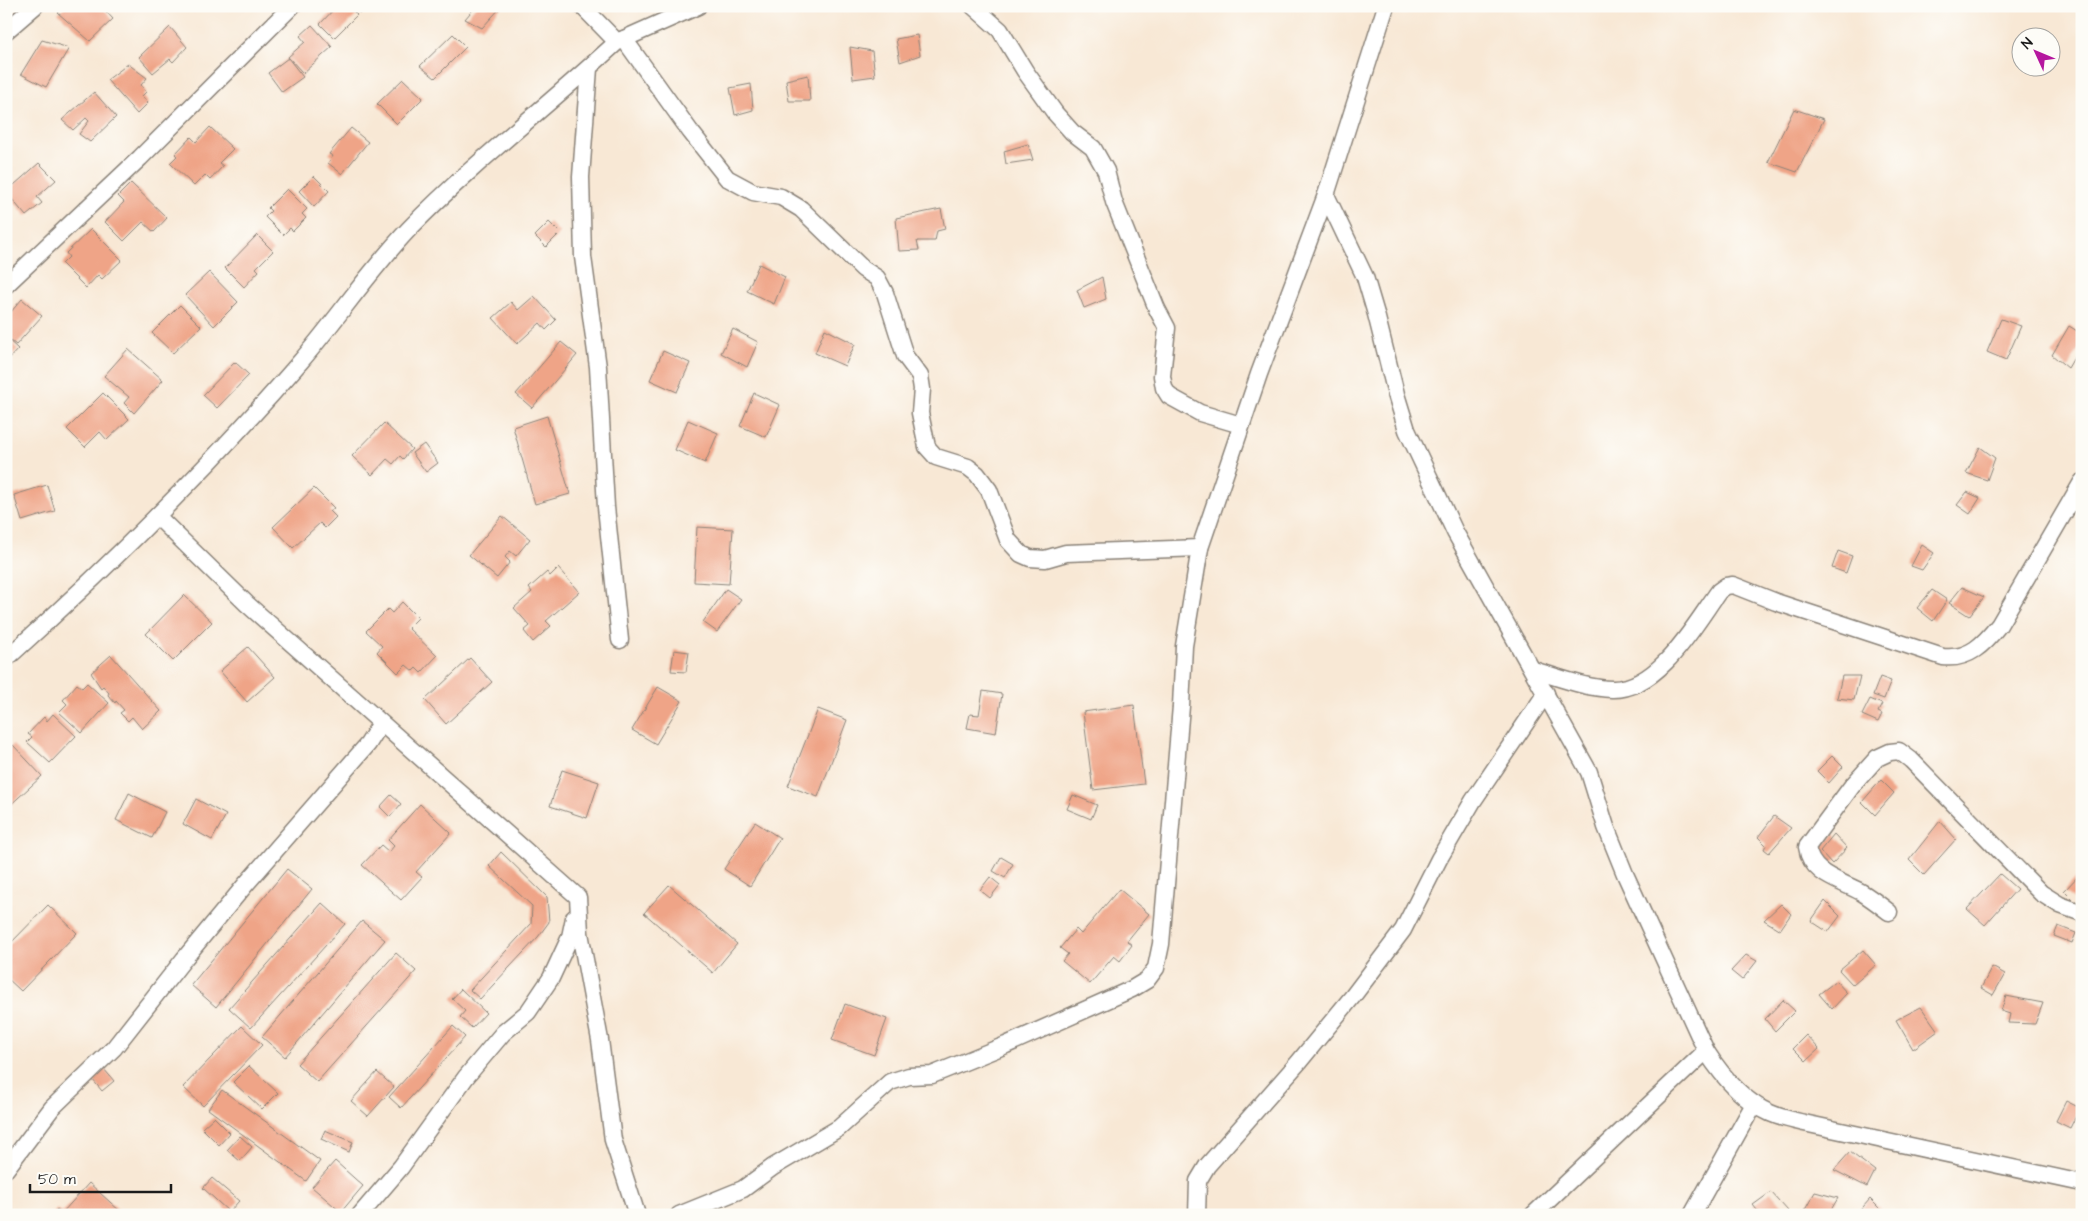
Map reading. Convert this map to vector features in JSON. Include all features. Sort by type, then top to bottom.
[{"type":"street","points":[[6,31],[35,6]]},
{"type":"street","points":[[6,285],[140,158],[292,6]]},
{"type":"street","points":[[582,6],[620,41],[727,178],[753,192],[781,197],[801,208],[863,269],[877,278],[885,293],[905,356],[920,376],[922,389],[920,413],[926,447],[936,457],[968,467],[977,474],[989,490],[1008,540],[1021,554],[1030,558],[1045,559],[1066,553],[1200,548]]},
{"type":"street","points":[[6,659],[156,516],[301,360],[408,230],[471,168],[620,41],[698,6]]},
{"type":"street","points":[[973,6],[1000,30],[1025,71],[1055,113],[1072,132],[1093,148],[1106,171],[1114,202],[1157,309],[1167,328],[1162,376],[1164,388],[1170,396],[1200,414],[1241,425]]},
{"type":"street","points":[[679,1215],[743,1189],[773,1167],[839,1128],[890,1082],[909,1076],[932,1075],[1006,1046],[1132,989],[1147,980],[1156,968],[1161,944],[1167,881],[1184,646],[1200,548],[1241,425],[1326,195],[1386,6]]},
{"type":"street","points":[[589,68],[581,177],[583,257],[598,367],[606,507],[620,640]]},
{"type":"street","points":[[1326,195],[1365,276],[1407,430],[1455,532],[1589,772],[1606,827],[1625,874],[1706,1051],[1718,1069],[1754,1104],[1772,1114],[1804,1123],[2082,1183]]},
{"type":"street","points":[[1533,670],[1585,685],[1612,689],[1631,686],[1650,675],[1668,660],[1719,591],[1726,586],[1733,586],[1943,657],[1956,658],[1971,652],[1989,637],[1999,625],[2082,482]]},
{"type":"street","points":[[156,516],[247,604],[578,897],[580,933],[600,1040],[614,1140],[637,1215]]},
{"type":"street","points":[[1197,1215],[1198,1181],[1207,1166],[1298,1063],[1353,996],[1402,930],[1439,859],[1473,801],[1546,693]]},
{"type":"street","points":[[6,1169],[52,1108],[114,1048],[184,959],[368,744],[381,724]]},
{"type":"street","points":[[1889,912],[1860,891],[1826,876],[1815,867],[1807,847],[1852,786],[1876,758],[1890,752],[1899,751],[1911,760],[2041,894],[2060,905],[2082,913]]},
{"type":"street","points":[[360,1215],[400,1167],[472,1070],[503,1033],[528,1012],[551,978],[570,937],[578,897]]},
{"type":"street","points":[[1533,1215],[1706,1051]]},
{"type":"street","points":[[1692,1215],[1754,1104]]},
{"type":"building","points":[[65,6],[101,6],[113,19],[90,41],[58,13]]},
{"type":"building","points":[[337,6],[348,6],[357,15],[334,38],[320,24]]},
{"type":"building","points":[[351,6],[366,6],[360,13]]},
{"type":"building","points":[[476,6],[502,6],[482,28],[465,19]]},
{"type":"building","points":[[312,25],[332,47],[303,73],[288,57],[305,42],[300,36]]},
{"type":"building","points":[[170,27],[187,47],[173,62],[170,59],[153,73],[139,57]]},
{"type":"building","points":[[453,34],[466,47],[435,78],[420,66]]},
{"type":"building","points":[[917,35],[920,55],[900,62],[896,39]]},
{"type":"building","points":[[42,40],[69,48],[46,87],[21,74]]},
{"type":"building","points":[[850,47],[872,51],[875,76],[853,79]]},
{"type":"building","points":[[288,58],[303,77],[282,92],[268,73]]},
{"type":"building","points":[[128,64],[147,78],[141,85],[146,92],[142,96],[148,103],[137,114],[107,80]]},
{"type":"building","points":[[808,75],[810,101],[789,101],[786,80]]},
{"type":"building","points":[[403,79],[423,98],[397,124],[377,104]]},
{"type":"building","points":[[751,84],[753,110],[735,115],[730,88]]},
{"type":"building","points":[[94,92],[116,117],[90,142],[79,134],[89,121],[86,118],[73,130],[62,120]]},
{"type":"building","points":[[1794,109],[1824,119],[1797,172],[1768,162]]},
{"type":"building","points":[[210,127],[233,149],[219,163],[223,166],[210,180],[205,175],[194,186],[170,163],[177,156],[175,154],[191,137],[196,142]]},
{"type":"building","points":[[351,128],[368,142],[342,174],[328,163],[333,156],[329,154]]},
{"type":"building","points":[[1028,144],[1033,160],[1006,164],[1004,151]]},
{"type":"building","points":[[39,163],[56,180],[37,197],[42,203],[26,216],[6,192]]},
{"type":"building","points":[[314,176],[329,191],[314,207],[299,191]]},
{"type":"building","points":[[131,183],[167,218],[154,232],[143,222],[124,241],[105,222],[124,202],[118,196]]},
{"type":"building","points":[[287,189],[307,209],[302,214],[306,218],[293,231],[290,228],[283,235],[265,217],[271,211],[268,208]]},
{"type":"building","points":[[941,209],[945,229],[937,231],[935,241],[917,241],[919,250],[899,251],[896,218]]},
{"type":"building","points":[[549,222],[560,233],[546,247],[535,236]]},
{"type":"building","points":[[91,229],[122,260],[102,279],[98,275],[86,288],[62,264],[69,257],[66,253]]},
{"type":"building","points":[[257,235],[273,251],[256,268],[259,271],[244,287],[225,268]]},
{"type":"building","points":[[759,264],[785,277],[774,304],[747,291]]},
{"type":"building","points":[[209,272],[238,302],[214,326],[185,295]]},
{"type":"building","points":[[1102,277],[1106,299],[1084,308],[1077,290]]},
{"type":"building","points":[[534,296],[556,320],[546,330],[540,323],[517,344],[493,318],[511,302],[518,310]]},
{"type":"building","points":[[22,299],[42,316],[16,345],[6,337],[6,310],[10,313]]},
{"type":"building","points":[[180,305],[201,326],[173,353],[152,333]]},
{"type":"building","points":[[2001,319],[2021,326],[2006,360],[1987,352]]},
{"type":"building","points":[[2069,326],[2082,334],[2082,344],[2068,368],[2052,355]]},
{"type":"building","points":[[733,329],[758,342],[747,367],[721,353]]},
{"type":"building","points":[[825,329],[855,344],[845,366],[815,353]]},
{"type":"building","points":[[6,338],[18,349],[6,362]]},
{"type":"building","points":[[561,342],[577,355],[532,408],[516,394]]},
{"type":"building","points":[[128,349],[163,380],[134,413],[124,403],[129,397],[104,376]]},
{"type":"building","points":[[663,351],[690,363],[677,392],[650,380]]},
{"type":"building","points":[[235,362],[249,375],[217,408],[203,395]]},
{"type":"building","points":[[103,393],[129,419],[107,440],[100,432],[85,447],[67,429]]},
{"type":"building","points":[[754,393],[780,405],[766,437],[740,426]]},
{"type":"building","points":[[547,416],[570,494],[535,504],[513,427]]},
{"type":"building","points":[[688,420],[718,433],[705,463],[675,450]]},
{"type":"building","points":[[384,423],[412,449],[403,459],[400,456],[393,464],[387,459],[372,475],[352,456]]},
{"type":"building","points":[[424,444],[438,463],[426,472],[412,453]]},
{"type":"building","points":[[1980,447],[1995,458],[1987,480],[1966,473]]},
{"type":"building","points":[[47,485],[55,511],[22,521],[14,495]]},
{"type":"building","points":[[314,488],[334,508],[330,511],[336,517],[325,528],[320,523],[293,548],[273,527]]},
{"type":"building","points":[[1967,492],[1980,498],[1970,514],[1957,505]]},
{"type":"building","points":[[502,516],[530,539],[516,556],[510,551],[505,557],[510,562],[497,578],[469,555]]},
{"type":"building","points":[[697,527],[733,529],[729,584],[694,582]]},
{"type":"building","points":[[1922,545],[1934,553],[1922,570],[1911,566]]},
{"type":"building","points":[[1838,551],[1852,556],[1846,573],[1832,568]]},
{"type":"building","points":[[558,568],[579,592],[546,621],[551,626],[533,642],[524,631],[530,626],[514,608],[532,592],[529,588],[547,572],[550,576]]},
{"type":"building","points":[[1962,587],[1984,597],[1969,616],[1949,603]]},
{"type":"building","points":[[726,589],[741,599],[717,632],[703,622]]},
{"type":"building","points":[[1932,590],[1947,600],[1933,621],[1917,608]]},
{"type":"building","points":[[184,595],[212,622],[173,661],[146,634]]},
{"type":"building","points":[[402,602],[418,618],[408,628],[437,656],[421,673],[416,668],[413,671],[406,665],[398,673],[377,652],[382,646],[366,631],[388,609],[392,613]]},
{"type":"building","points":[[248,647],[275,677],[247,702],[220,671]]},
{"type":"building","points":[[674,650],[689,652],[686,672],[671,671]]},
{"type":"building","points":[[111,655],[161,711],[142,729],[132,717],[128,721],[120,713],[124,710],[108,695],[109,693],[103,686],[101,688],[91,673]]},
{"type":"building","points":[[470,658],[492,682],[446,724],[425,700]]},
{"type":"building","points":[[1842,676],[1860,676],[1854,700],[1837,698]]},
{"type":"building","points":[[1880,677],[1891,681],[1884,699],[1873,695]]},
{"type":"building","points":[[87,683],[109,703],[82,733],[59,712],[67,704],[63,700],[77,684],[82,688]]},
{"type":"building","points":[[658,687],[682,701],[656,744],[632,730]]},
{"type":"building","points":[[983,691],[1002,694],[996,733],[967,728],[970,714],[979,715]]},
{"type":"building","points":[[1870,699],[1882,704],[1878,712],[1882,714],[1878,722],[1862,715]]},
{"type":"building","points":[[1134,705],[1144,784],[1093,790],[1083,712]]},
{"type":"building","points":[[818,709],[847,720],[818,797],[788,786]]},
{"type":"building","points":[[53,714],[76,736],[50,763],[27,742],[32,737],[28,734],[44,717],[47,721]]},
{"type":"building","points":[[13,745],[42,776],[6,809],[6,751]]},
{"type":"building","points":[[1832,756],[1843,767],[1829,783],[1817,771]]},
{"type":"building","points":[[562,770],[599,782],[587,818],[550,806]]},
{"type":"building","points":[[1881,780],[1894,793],[1875,815],[1862,802]]},
{"type":"building","points":[[129,793],[165,812],[152,838],[116,820]]},
{"type":"building","points":[[391,795],[401,804],[390,817],[380,807]]},
{"type":"building","points":[[1073,795],[1097,805],[1091,819],[1067,809]]},
{"type":"building","points":[[196,799],[226,815],[212,840],[183,824]]},
{"type":"building","points":[[420,804],[451,833],[416,872],[422,877],[401,900],[362,865],[381,845],[389,852],[394,846],[388,840]]},
{"type":"building","points":[[1774,816],[1791,828],[1769,853],[1764,849],[1766,845],[1758,837]]},
{"type":"building","points":[[1940,821],[1956,839],[1924,875],[1909,860]]},
{"type":"building","points":[[755,822],[780,838],[750,886],[724,869]]},
{"type":"building","points":[[1834,834],[1847,848],[1832,864],[1820,851]]},
{"type":"building","points":[[501,852],[547,897],[549,922],[538,937],[480,999],[470,990],[531,924],[532,906],[489,866]]},
{"type":"building","points":[[1001,857],[1013,864],[1005,878],[993,871]]},
{"type":"building","points":[[287,869],[312,889],[216,1007],[191,985]]},
{"type":"building","points":[[2082,872],[2082,901],[2078,905],[2064,891]]},
{"type":"building","points":[[2000,874],[2017,889],[1985,925],[1967,909]]},
{"type":"building","points":[[990,877],[1000,885],[990,898],[980,890]]},
{"type":"building","points":[[669,885],[737,944],[713,973],[644,913]]},
{"type":"building","points":[[1119,889],[1149,914],[1127,941],[1132,945],[1120,961],[1114,956],[1090,984],[1062,961],[1068,954],[1060,948],[1076,929],[1081,934]]},
{"type":"building","points":[[1825,901],[1840,916],[1828,932],[1811,921]]},
{"type":"building","points":[[322,903],[345,924],[251,1028],[229,1008]]},
{"type":"building","points":[[1781,904],[1791,914],[1780,930],[1764,920]]},
{"type":"building","points":[[48,905],[77,933],[21,991],[6,977],[6,948]]},
{"type":"building","points":[[362,921],[385,940],[285,1057],[262,1037]]},
{"type":"building","points":[[2058,926],[2076,933],[2072,943],[2054,936]]},
{"type":"building","points":[[1863,950],[1876,965],[1853,985],[1839,970]]},
{"type":"building","points":[[396,953],[416,971],[317,1082],[297,1064]]},
{"type":"building","points":[[1746,955],[1757,961],[1742,980],[1731,971]]},
{"type":"building","points":[[1992,967],[2005,974],[1993,995],[1981,988]]},
{"type":"building","points":[[1836,981],[1847,993],[1832,1009],[1819,994]]},
{"type":"building","points":[[461,989],[486,1013],[472,1028],[460,1017],[465,1011],[452,999]]},
{"type":"building","points":[[2006,996],[2043,1003],[2035,1024],[2008,1023],[2010,1014],[2001,1011]]},
{"type":"building","points":[[1783,1000],[1795,1011],[1775,1031],[1765,1019]]},
{"type":"building","points":[[845,1004],[887,1019],[874,1055],[832,1040]]},
{"type":"building","points":[[1921,1007],[1938,1031],[1913,1049],[1896,1020]]},
{"type":"building","points":[[242,1026],[262,1045],[203,1106],[183,1087]]},
{"type":"building","points":[[453,1026],[465,1037],[401,1108],[389,1097]]},
{"type":"building","points":[[1806,1035],[1819,1049],[1806,1061],[1793,1048]]},
{"type":"building","points":[[249,1066],[278,1093],[262,1109],[233,1082]]},
{"type":"building","points":[[104,1069],[114,1081],[102,1091],[92,1079]]},
{"type":"building","points":[[377,1072],[394,1087],[368,1116],[351,1101]]},
{"type":"building","points":[[222,1090],[320,1161],[306,1181],[208,1109]]},
{"type":"building","points":[[2066,1101],[2080,1108],[2070,1128],[2056,1121]]},
{"type":"building","points":[[214,1117],[230,1133],[219,1145],[202,1128]]},
{"type":"building","points":[[325,1130],[353,1142],[349,1152],[321,1139]]},
{"type":"building","points":[[240,1136],[252,1147],[240,1161],[227,1150]]},
{"type":"building","points":[[1850,1152],[1875,1171],[1867,1187],[1834,1170]]},
{"type":"building","points":[[335,1161],[363,1186],[341,1212],[312,1187]]},
{"type":"building","points":[[212,1178],[239,1201],[229,1212],[203,1188]]},
{"type":"building","points":[[89,1183],[121,1212],[119,1215],[51,1215],[57,1209],[62,1213]]},
{"type":"building","points":[[1771,1192],[1788,1211],[1783,1215],[1761,1215],[1753,1205]]},
{"type":"building","points":[[1815,1192],[1838,1198],[1828,1215],[1802,1215]]},
{"type":"building","points":[[1870,1199],[1884,1213],[1883,1215],[1856,1215]]}]
